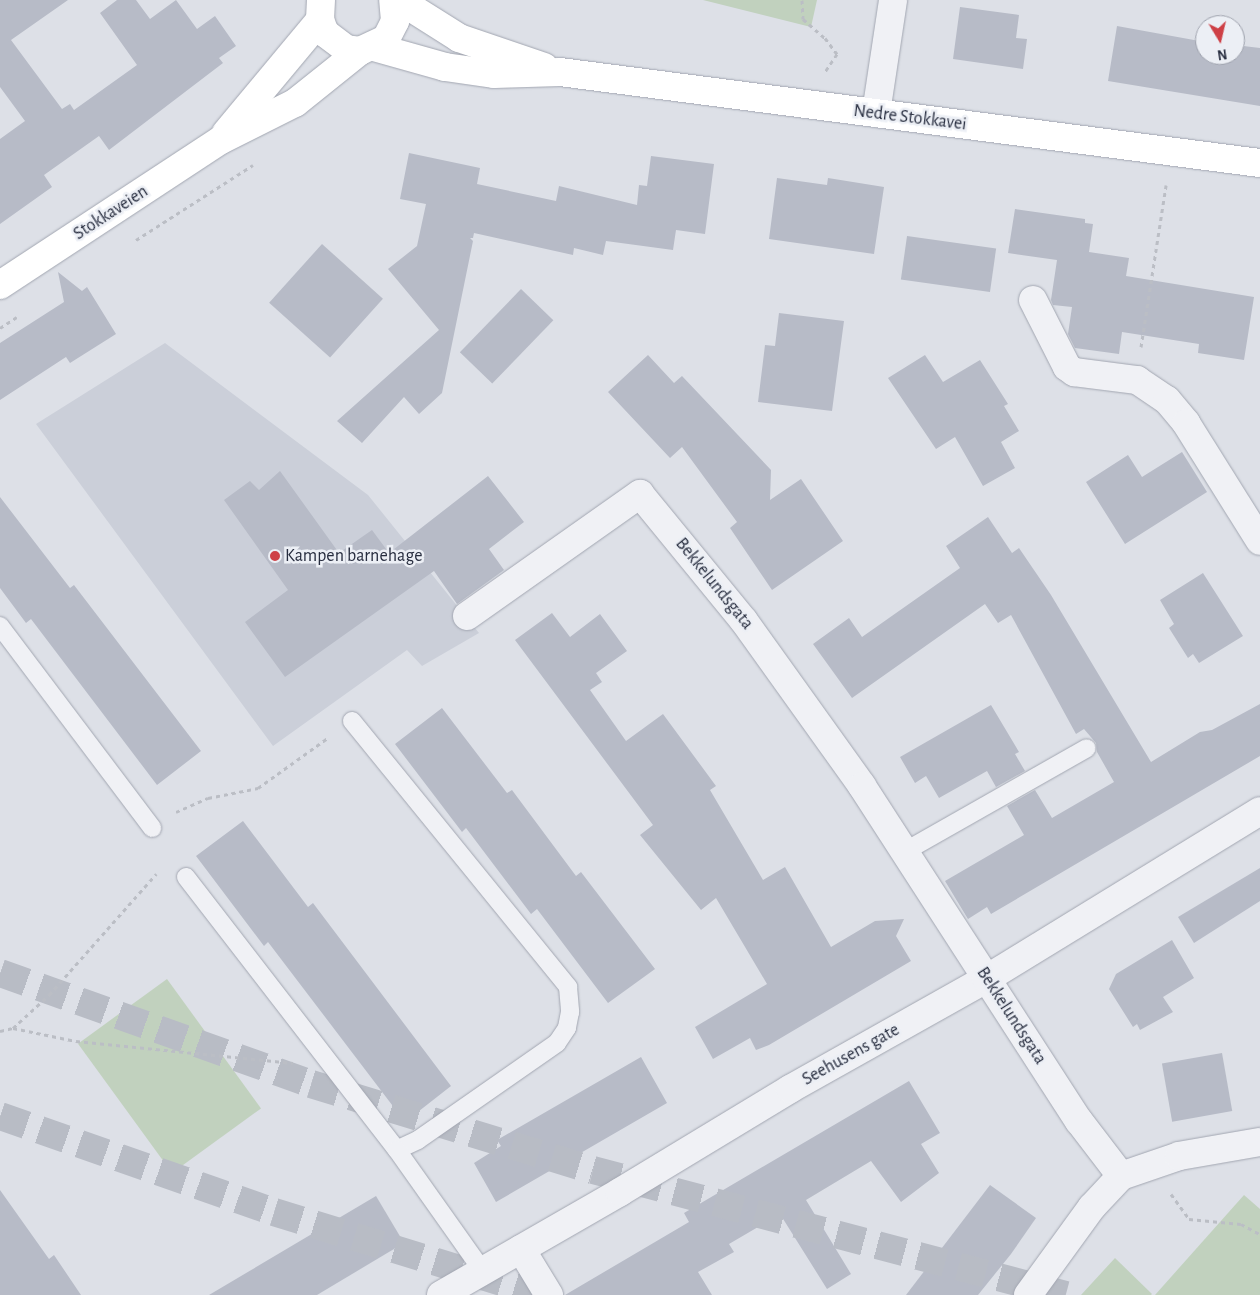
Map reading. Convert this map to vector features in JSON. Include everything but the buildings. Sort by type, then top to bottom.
[{"type":"main road","name":"Stokkaveien","points":[[0,285],[221,140],[295,103],[367,49],[386,39],[393,28],[396,8],[393,0]]},
{"type":"main road","name":"Nedre Stokkavei","points":[[399,0],[460,38],[560,72]]},
{"type":"main road","name":"Stokkaveien","points":[[221,140],[320,10]]},
{"type":"main road","name":"Nedre Stokkavei","points":[[320,10],[334,43],[346,49],[367,49],[444,67],[494,74],[560,72],[1260,163]]},
{"type":"street","points":[[876,113],[893,0]]},
{"type":"street","points":[[1032,300],[1067,367],[1074,372],[1137,380],[1167,400],[1186,423],[1260,541]]},
{"type":"street","name":"Bekkelundsgata","points":[[467,616],[640,494],[744,621],[862,786],[1079,1121],[1121,1176]]},
{"type":"street","name":"Seehusens gate","points":[[440,1295],[790,1089],[986,979],[1260,811]]},
{"type":"street","points":[[1028,1295],[1092,1207],[1121,1176],[1179,1156],[1260,1142]]},
{"type":"street","points":[[521,1249],[549,1295]]},
{"type":"lane","points":[[0,626],[152,828]]},
{"type":"lane","points":[[352,720],[568,987],[570,1012],[567,1028],[557,1043],[418,1140],[397,1150]]},
{"type":"lane","points":[[904,852],[1087,748]]},
{"type":"lane","points":[[186,877],[397,1150],[482,1270]]},
{"type":"path","points":[[802,0],[803,19],[825,38],[837,54],[824,75]]},
{"type":"path","points":[[1137,380],[1170,150]]},
{"type":"path","points":[[134,242],[258,161]]},
{"type":"path","points":[[0,328],[23,313]]},
{"type":"path","points":[[152,828],[175,812],[208,798],[258,788],[352,720]]},
{"type":"path","points":[[13,1028],[49,995],[158,871]]},
{"type":"path","points":[[0,1031],[13,1028],[76,1041],[331,1067]]},
{"type":"path","points":[[1121,1176],[1168,1188],[1189,1219],[1241,1224],[1260,1234]]},
{"type":"shaded area","name":"Kampen barnehage","points":[[165,343],[368,495],[479,633],[422,666],[407,650],[273,746],[36,424]]},
{"type":"green space","points":[[703,0],[817,0],[811,27]]},
{"type":"green space","points":[[167,979],[261,1108],[172,1173],[78,1044]]},
{"type":"green space","points":[[1244,1195],[1260,1209],[1260,1295],[1155,1295]]},
{"type":"green space","points":[[1115,1258],[1152,1294],[1151,1295],[1081,1295]]},
{"type":"tunnel","points":[[0,973],[311,1084],[593,1170],[1066,1295]]},
{"type":"tunnel","points":[[0,1116],[274,1212],[543,1295]]},
{"type":"place","name":"Kampen barnehage","points":[[275,556]]}]
